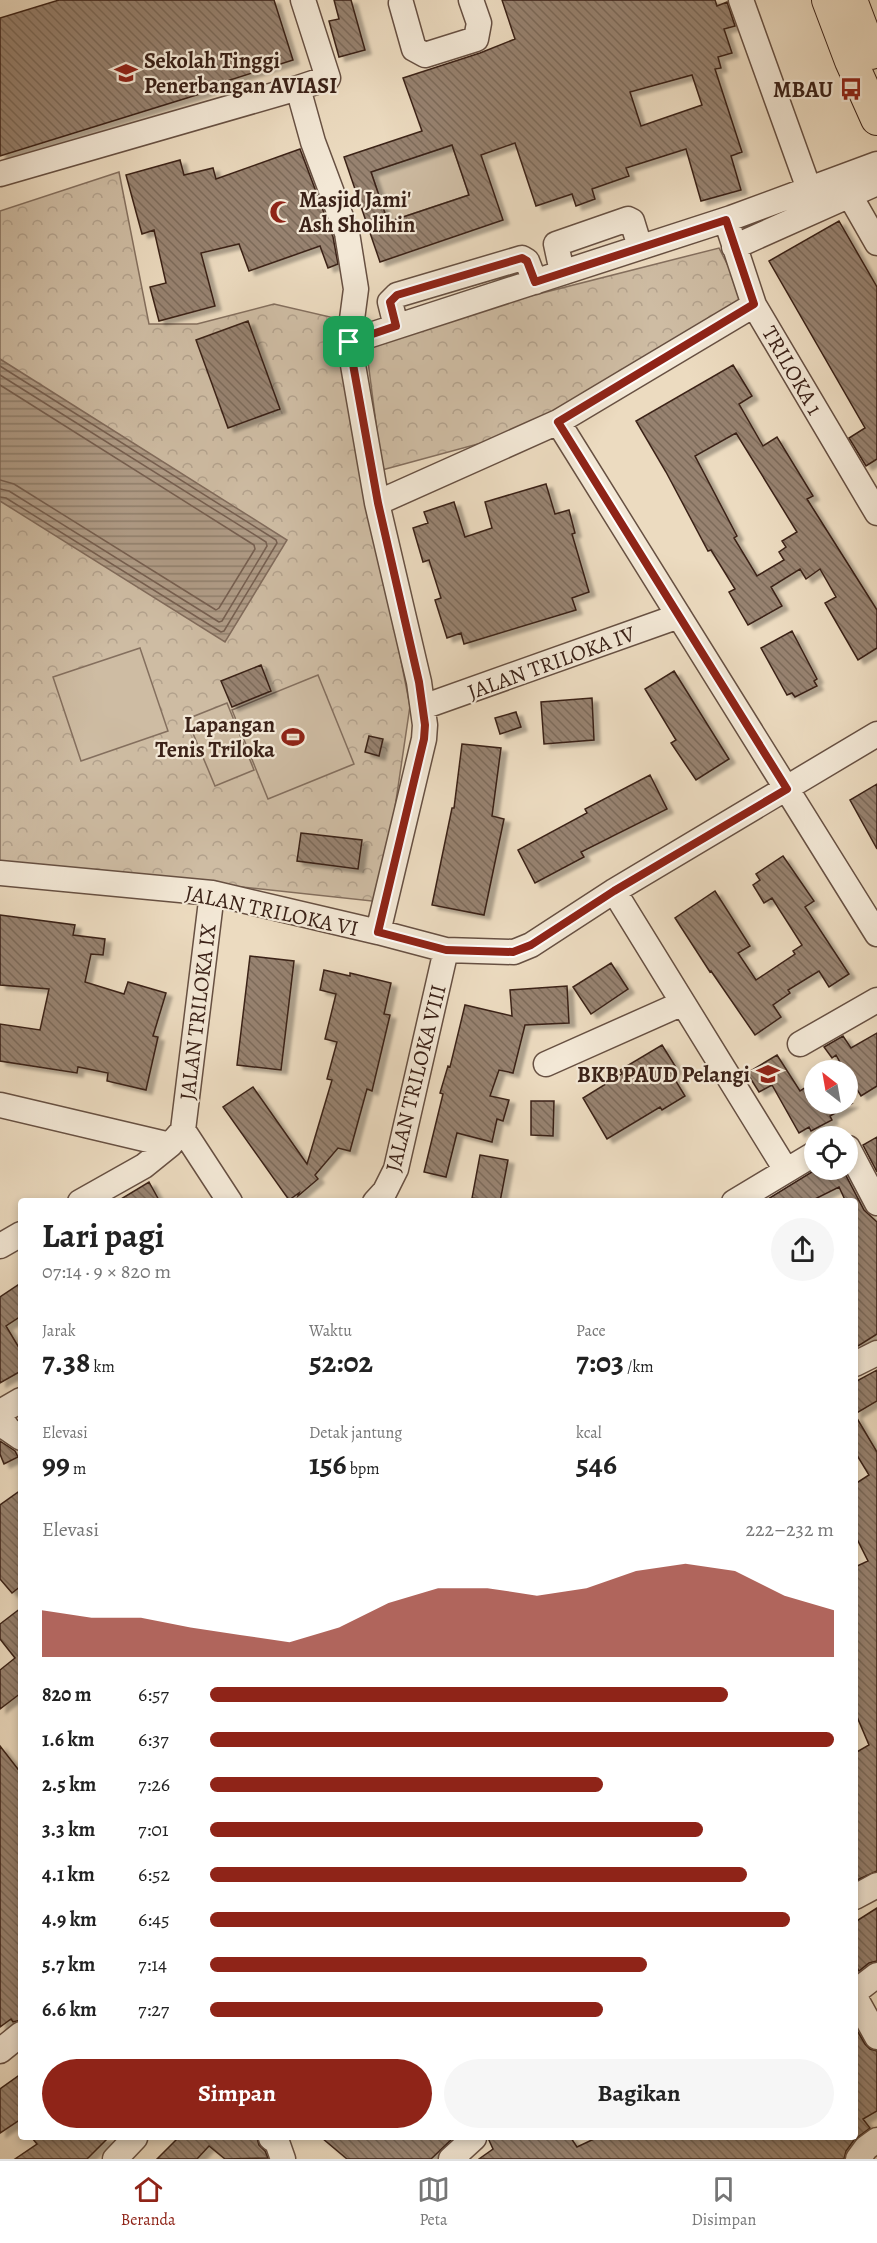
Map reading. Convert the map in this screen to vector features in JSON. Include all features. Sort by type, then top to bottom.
[{"type":"main road","points":[[828,0],[851,61],[877,119]]},
{"type":"main road","points":[[851,0],[870,26],[877,68]]},
{"type":"street","points":[[0,174],[328,78],[303,0]]},
{"type":"street","points":[[399,4],[414,49],[425,55],[476,39],[479,23],[471,0]]},
{"type":"street","points":[[741,0],[809,189]]},
{"type":"street","points":[[298,88],[313,142],[347,233],[356,289],[349,342],[378,503],[423,707],[424,739],[378,932]]},
{"type":"street","points":[[349,342],[726,220],[809,189],[864,180]]},
{"type":"street","points":[[864,180],[877,243]]},
{"type":"street","points":[[734,247],[864,180]]},
{"type":"street","name":"TRILOKA 1","points":[[726,220],[754,304],[877,513]]},
{"type":"street","points":[[378,503],[558,422],[754,304]]},
{"type":"street","points":[[558,422],[877,934]]},
{"type":"street","name":"JALAN TRILOKA IV","points":[[423,707],[679,616]]},
{"type":"street","name":"JALAN TRILOKA VI","points":[[0,873],[212,893],[446,950],[513,952],[531,945],[614,891],[877,734]]},
{"type":"street","points":[[614,891],[786,1170]]},
{"type":"street","name":"JALAN TRILOKA IX","points":[[212,893],[176,1137],[227,1198]]},
{"type":"street","name":"JALAN TRILOKA VIII","points":[[379,1198],[385,1191],[396,1169],[446,950]]},
{"type":"street","points":[[800,1044],[877,1000]]},
{"type":"street","points":[[546,1064],[683,1003]]},
{"type":"street","points":[[0,1105],[176,1137]]},
{"type":"street","points":[[87,1198],[144,1166],[176,1137]]},
{"type":"street","points":[[740,1198],[804,1160]]},
{"type":"street","points":[[858,1167],[877,1203]]},
{"type":"street","points":[[0,1246],[18,1236]]},
{"type":"street","points":[[858,1362],[877,1353]]},
{"type":"street","points":[[0,1412],[18,1402]]},
{"type":"street","points":[[0,1417],[8,1429],[18,1436]]},
{"type":"street","points":[[858,1895],[877,1885]]},
{"type":"street","points":[[858,1990],[877,1976]]},
{"type":"street","points":[[858,2002],[877,2037]]},
{"type":"street","points":[[0,2051],[18,2036]]},
{"type":"street","points":[[115,2159],[133,2140]]},
{"type":"street","points":[[274,2140],[277,2142],[283,2159]]},
{"type":"street","points":[[451,2159],[472,2140]]},
{"type":"street","points":[[858,2159],[866,2148],[877,2140]]},
{"type":"green space","points":[[452,145],[469,195],[388,222],[371,172]]},
{"type":"green space","points":[[119,172],[149,324],[197,324],[274,304],[339,319],[366,485],[410,706],[381,902],[0,861],[0,211]]},
{"type":"green space","points":[[719,248],[746,301],[592,413],[382,470],[365,338]]},
{"type":"green space","name":"Lapangan Tenis Triloka","points":[[140,648],[168,731],[81,761],[53,677]]},
{"type":"green space","name":"Lapangan Tenis Triloka","points":[[318,675],[354,764],[268,799],[232,710]]},
{"type":"green space","points":[[227,703],[254,770],[215,786],[187,719]]},
{"type":"water","points":[[0,359],[287,540],[225,642],[0,501]]},
{"type":"building","name":"Sekolah Tinggi Penerbangan AVIASI","points":[[59,0],[274,0],[293,60],[211,86],[211,89],[203,93],[0,156],[0,18]]},
{"type":"building","points":[[334,0],[351,0],[365,50],[339,57],[329,21],[339,19]]},
{"type":"building","points":[[502,0],[715,0],[717,6],[727,2],[735,26],[724,29],[732,53],[718,57],[721,68],[715,69],[742,152],[731,156],[741,190],[701,201],[686,149],[626,168],[629,176],[592,189],[595,199],[576,206],[572,194],[536,206],[515,143],[481,155],[503,220],[380,262],[344,157],[422,131],[403,78],[515,39]],"holes":[[[692,75],[702,105],[641,126],[630,92]],[[452,145],[469,195],[388,222],[371,172]]]},
{"type":"building","points":[[300,149],[333,237],[338,264],[328,268],[320,246],[249,271],[239,244],[201,253],[215,306],[159,321],[150,287],[166,283],[154,230],[142,234],[126,175],[180,160],[184,175],[213,168],[216,179]]},
{"type":"building","points":[[839,221],[877,287],[877,459],[866,466],[849,438],[865,428],[769,261]]},
{"type":"building","points":[[248,321],[280,409],[228,428],[196,340]]},
{"type":"building","points":[[733,365],[752,396],[739,404],[763,446],[777,437],[813,496],[807,499],[877,610],[877,648],[858,660],[825,603],[836,597],[820,569],[806,579],[800,569],[771,587],[782,606],[748,625],[729,592],[735,589],[711,550],[708,551],[636,421]],"holes":[[[736,433],[797,532],[782,541],[786,547],[779,552],[784,560],[757,576],[734,538],[737,536],[695,456]]]},
{"type":"building","points":[[546,484],[555,514],[569,510],[575,533],[572,534],[589,592],[572,598],[576,610],[464,644],[461,633],[447,638],[435,600],[441,598],[429,560],[423,562],[413,528],[428,523],[424,512],[454,502],[465,537],[492,528],[485,502]]},
{"type":"building","points":[[792,631],[817,679],[814,681],[817,686],[795,697],[792,693],[787,695],[761,648]]},
{"type":"building","points":[[261,665],[271,691],[232,707],[221,681]]},
{"type":"building","points":[[674,671],[729,759],[696,780],[671,743],[676,740],[645,689]]},
{"type":"building","points":[[592,698],[594,740],[544,744],[541,702]]},
{"type":"building","points":[[516,712],[521,727],[500,734],[495,718]]},
{"type":"building","points":[[369,736],[383,739],[379,756],[365,752]]},
{"type":"building","points":[[462,744],[501,748],[492,816],[504,819],[484,915],[432,905],[452,808],[454,808]]},
{"type":"building","points":[[650,775],[667,809],[581,852],[584,857],[535,883],[518,850],[587,813],[585,809]]},
{"type":"building","points":[[877,784],[877,849],[850,800]]},
{"type":"building","points":[[301,833],[362,840],[358,869],[297,861]]},
{"type":"building","points":[[783,856],[814,901],[805,907],[849,974],[829,987],[819,971],[788,990],[790,993],[773,1005],[781,1017],[755,1035],[675,918],[715,891],[750,946],[738,953],[756,980],[795,954],[793,951],[802,945],[772,898],[764,903],[753,885],[760,880],[756,874]]},
{"type":"building","points":[[0,915],[75,925],[73,935],[105,939],[103,955],[91,954],[85,982],[124,994],[128,982],[166,993],[153,1036],[158,1037],[146,1090],[107,1081],[108,1073],[78,1067],[77,1073],[0,1061],[0,1024],[40,1030],[49,989],[0,985]]},
{"type":"building","points":[[250,956],[294,961],[281,1070],[237,1065]]},
{"type":"building","points":[[611,963],[628,989],[591,1014],[573,987]]},
{"type":"building","points":[[324,970],[350,976],[350,973],[391,983],[384,1014],[390,1015],[372,1091],[367,1089],[350,1151],[338,1148],[315,1175],[318,1179],[298,1196],[299,1193],[288,1198],[223,1107],[253,1087],[307,1164],[332,1080],[327,1079],[337,1042],[325,1039],[336,994],[320,990]]},
{"type":"building","points":[[567,986],[569,1023],[525,1025],[513,1073],[499,1070],[490,1096],[509,1100],[503,1121],[497,1119],[492,1142],[457,1133],[446,1177],[424,1172],[443,1094],[440,1093],[448,1066],[450,1067],[465,1005],[512,1016],[510,990]]},
{"type":"building","points":[[877,1033],[877,1086],[861,1096],[858,1091],[858,1060],[839,1060],[836,1055],[832,1058],[824,1047],[843,1036],[851,1048]]},
{"type":"building","points":[[662,1045],[677,1069],[671,1073],[685,1096],[662,1110],[660,1107],[607,1139],[583,1098],[622,1074],[620,1070]]},
{"type":"building","points":[[777,1055],[800,1091],[804,1088],[804,1114],[834,1114],[830,1116],[832,1120],[821,1126],[804,1126],[804,1130],[799,1133],[772,1085],[759,1092],[747,1073]]},
{"type":"building","points":[[531,1101],[554,1101],[553,1136],[531,1135]]},
{"type":"building","points":[[877,1137],[877,1172],[863,1145]]},
{"type":"building","points":[[480,1155],[508,1160],[501,1198],[472,1198]]},
{"type":"building","points":[[804,1177],[804,1180],[848,1180],[858,1198],[844,1198],[839,1187],[817,1198],[770,1198]]},
{"type":"building","points":[[149,1182],[158,1198],[123,1198]]},
{"type":"building","points":[[858,1199],[864,1210],[877,1222],[877,1334],[858,1346]]},
{"type":"building","points":[[18,1285],[18,1318],[6,1326],[18,1346],[18,1373],[0,1383],[0,1297]]},
{"type":"building","points":[[877,1370],[877,1401],[858,1412],[858,1380]]},
{"type":"building","points":[[858,1420],[877,1452],[877,1871],[858,1880],[858,1751],[869,1745],[858,1719],[858,1566],[868,1561],[858,1541],[858,1482],[869,1475],[858,1457]]},
{"type":"building","points":[[0,1441],[15,1451],[18,1457],[4,1464],[0,1454]]},
{"type":"building","points":[[18,1492],[18,1588],[12,1593],[0,1579],[0,1505]]},
{"type":"building","points":[[18,1610],[18,1695],[0,1709],[0,1670],[15,1658],[0,1639],[0,1624]]},
{"type":"building","points":[[0,1746],[18,1769],[18,2021],[13,2022],[11,2019],[0,2027]]},
{"type":"building","points":[[877,1908],[877,1961],[869,1963],[859,1971],[858,1969],[858,1920]]},
{"type":"building","points":[[858,2032],[870,2049],[877,2051],[877,2111],[863,2119],[870,2128],[858,2137]]},
{"type":"building","points":[[18,2076],[18,2121],[0,2133],[0,2089]]},
{"type":"building","points":[[34,2140],[106,2140],[87,2159],[15,2159],[37,2144]]},
{"type":"building","points":[[176,2140],[258,2140],[268,2158],[225,2159],[209,2146],[197,2159],[157,2159]]},
{"type":"building","points":[[324,2140],[451,2140],[431,2159],[347,2159]]},
{"type":"building","points":[[489,2140],[572,2140],[577,2147],[592,2140],[854,2140],[846,2151],[844,2159],[479,2159],[493,2149]]},
{"type":"place","name":"Sekolah Tinggi Penerbangan AVIASI","points":[[126,73]]},
{"type":"place","name":"MBAU","points":[[851,89]]},
{"type":"place","name":"Masjid Jami' Ash Sholihin","points":[[281,212]]},
{"type":"place","name":"Lapangan Tenis Triloka","points":[[293,737]]},
{"type":"place","name":"BKB PAUD Pelangi","points":[[768,1074]]},
{"type":"route","points":[[726,220],[754,304],[558,422],[787,789],[614,891],[531,945],[513,952],[446,950],[378,932],[424,739],[425,725],[419,682],[378,503],[349,342],[396,326],[390,302],[397,295],[522,258],[527,261],[535,282],[726,220]]}]
